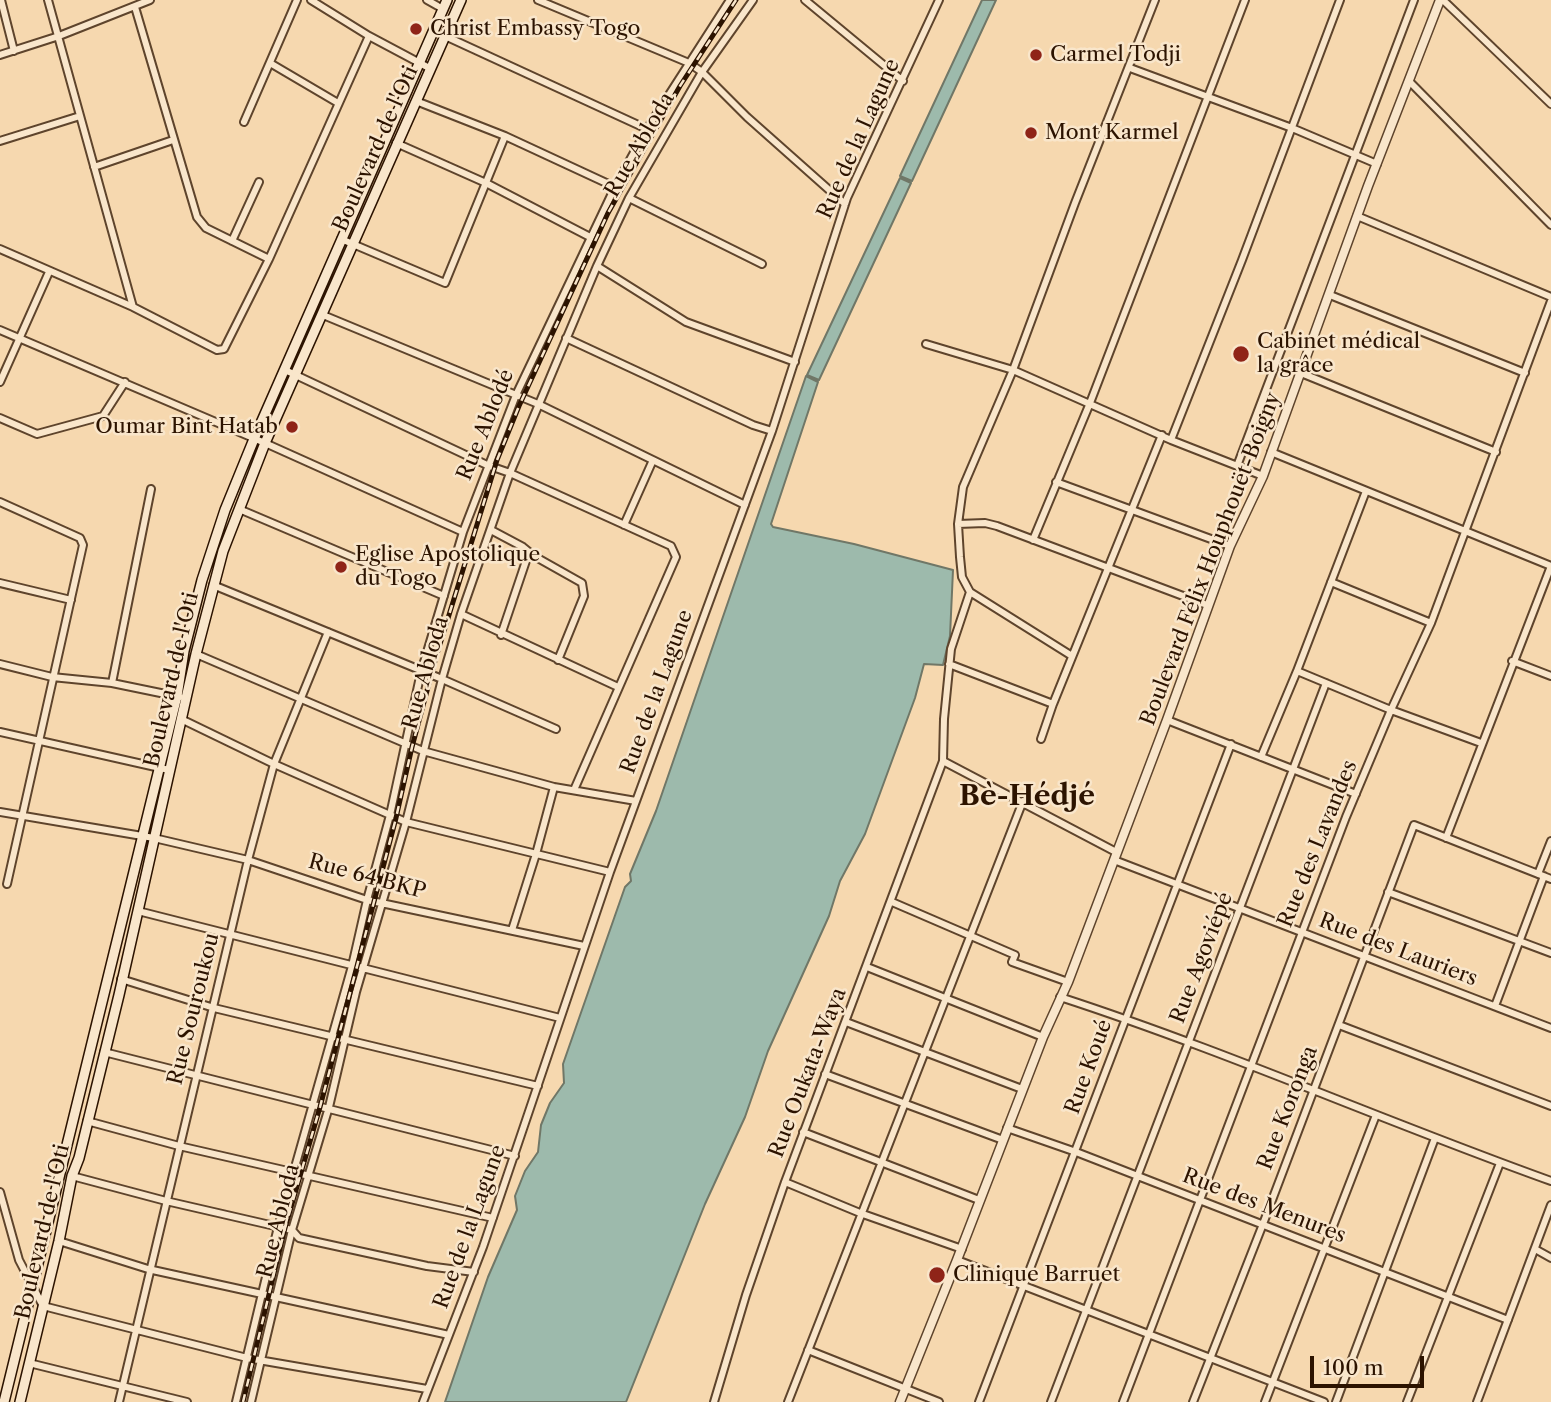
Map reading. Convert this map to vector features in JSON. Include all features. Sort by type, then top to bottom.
[{"type":"main road","name":"Boulevard de l'Oti","points":[[5,1402],[159,767],[195,654],[223,551],[265,443],[461,0]]},
{"type":"main road","name":"Boulevard de l'Oti","points":[[20,1402],[72,1176],[79,1158],[138,911],[181,719],[184,650],[212,547],[254,439],[445,5]]},
{"type":"main road","points":[[212,547],[223,551]]},
{"type":"street","points":[[1,0],[14,51]]},
{"type":"street","points":[[48,0],[133,307]]},
{"type":"street","points":[[0,55],[59,36],[150,0]]},
{"type":"street","points":[[244,122],[297,0]]},
{"type":"street","points":[[310,0],[431,69]]},
{"type":"street","points":[[428,0],[445,5]]},
{"type":"street","points":[[538,0],[689,63],[845,204]]},
{"type":"street","name":"Rue Ablodé","points":[[236,1402],[278,1227],[352,966],[390,815],[421,671],[463,532],[516,395],[614,187],[647,129],[730,0]]},
{"type":"street","name":"Rue Abloda","points":[[251,1402],[292,1230],[329,1107],[362,968],[406,822],[442,679],[461,614],[510,473],[597,266],[629,198],[702,72],[753,0]]},
{"type":"street","points":[[805,0],[903,81]]},
{"type":"street","name":"Rue de la Lagune","points":[[423,1402],[474,1272],[610,872],[772,431],[845,204],[939,0]]},
{"type":"street","points":[[1072,656],[970,592],[962,577],[958,524],[963,486],[1013,370],[1155,0]]},
{"type":"street","points":[[1033,540],[1090,402],[1245,0]]},
{"type":"street","points":[[1171,439],[1340,0]]},
{"type":"street","points":[[1237,466],[1414,0]]},
{"type":"street","points":[[1442,0],[1551,104]]},
{"type":"street","name":"Boulevard Félix Houphouët-Boigny","points":[[900,1402],[962,1249],[1042,1037],[1068,982],[1167,720],[1207,605],[1230,546],[1263,476],[1357,216],[1442,0]]},
{"type":"street","points":[[135,7],[197,217],[206,228],[269,259]]},
{"type":"street","points":[[0,249],[133,307],[220,351],[224,349],[269,259],[369,36]]},
{"type":"street","points":[[445,36],[647,129]]},
{"type":"street","points":[[270,62],[338,103]]},
{"type":"street","points":[[1130,68],[1292,128],[1377,164]]},
{"type":"street","points":[[1409,81],[1551,225]]},
{"type":"street","points":[[416,101],[505,136],[614,187]]},
{"type":"street","points":[[0,141],[80,116]]},
{"type":"street","points":[[341,239],[445,283],[505,136]]},
{"type":"street","points":[[94,167],[173,140]]},
{"type":"street","points":[[396,143],[486,183],[590,237]]},
{"type":"street","points":[[232,240],[259,182]]},
{"type":"street","points":[[629,198],[762,264]]},
{"type":"street","points":[[1357,216],[1551,299]]},
{"type":"street","points":[[597,266],[692,326],[795,362]]},
{"type":"street","points":[[0,382],[49,272]]},
{"type":"street","points":[[1330,295],[1525,373]]},
{"type":"street","name":"Rue des Lavandes","points":[[1123,1402],[1250,1064],[1356,794],[1431,623],[1466,533],[1551,299]]},
{"type":"street","points":[[323,315],[538,404],[745,505]]},
{"type":"street","points":[[0,330],[265,443],[463,532]]},
{"type":"street","points":[[566,338],[752,425],[772,431]]},
{"type":"street","points":[[926,344],[1013,370],[1263,476]]},
{"type":"street","points":[[285,370],[487,466],[510,473],[671,546],[676,557],[574,790]]},
{"type":"street","points":[[1301,373],[1496,452]]},
{"type":"street","points":[[0,418],[37,434],[74,426],[103,416],[125,382]]},
{"type":"street","points":[[1041,739],[1161,435]]},
{"type":"street","points":[[1271,452],[1551,566],[1446,838],[1544,876]]},
{"type":"street","points":[[624,525],[653,460]]},
{"type":"street","points":[[1056,482],[1230,546]]},
{"type":"street","points":[[112,682],[151,489]]},
{"type":"street","points":[[1261,757],[1366,491]]},
{"type":"street","points":[[0,502],[80,538],[83,545],[7,884]]},
{"type":"street","points":[[239,509],[444,596]]},
{"type":"street","points":[[958,524],[989,524],[1207,605]]},
{"type":"street","points":[[491,530],[577,578],[584,589],[584,596],[558,660]]},
{"type":"street","points":[[501,635],[529,552]]},
{"type":"street","points":[[1331,582],[1431,623]]},
{"type":"street","points":[[0,583],[71,600]]},
{"type":"street","points":[[212,585],[442,679],[556,729]]},
{"type":"street","name":"Rue Oukata-Waya","points":[[714,1402],[746,1295],[785,1182],[943,761],[950,649],[970,592]]},
{"type":"street","points":[[461,614],[501,635],[618,687]]},
{"type":"street","name":"Rue Souroukou","points":[[118,1402],[248,860],[274,764],[328,632]]},
{"type":"street","points":[[195,654],[423,751],[554,787],[636,801]]},
{"type":"street","points":[[1513,661],[1551,676]]},
{"type":"street","points":[[0,664],[52,677],[112,682],[181,697]]},
{"type":"street","points":[[949,664],[1053,704]]},
{"type":"street","points":[[1297,671],[1481,743]]},
{"type":"street","name":"Rue Agoviépé","points":[[1051,1402],[1326,683]]},
{"type":"street","points":[[181,719],[274,764],[406,822],[610,872]]},
{"type":"street","points":[[1167,720],[1356,794]]},
{"type":"street","points":[[0,732],[169,770]]},
{"type":"street","name":"Rue Koué","points":[[979,1402],[1231,744]]},
{"type":"street","name":"Rue des Lauriers","points":[[943,761],[1023,801],[1115,856],[1176,883],[1551,1028]]},
{"type":"street","points":[[512,930],[554,787]]},
{"type":"street","points":[[788,1402],[1023,801]]},
{"type":"street","name":"Rue 64 BKP","points":[[0,811],[154,838],[248,860],[367,900],[584,946]]},
{"type":"street","name":"Rue Koronga","points":[[1193,1402],[1414,825],[1446,838]]},
{"type":"street","points":[[1494,1006],[1544,876],[1551,841]]},
{"type":"street","points":[[1388,892],[1551,953]]},
{"type":"street","points":[[891,902],[1015,955],[1012,962],[1068,982]]},
{"type":"street","points":[[138,911],[560,1018]]},
{"type":"street","points":[[867,967],[1042,1037]]},
{"type":"street","points":[[121,979],[214,1009],[538,1086]]},
{"type":"street","points":[[1060,997],[1126,1018],[1250,1064],[1435,1139],[1551,1181]]},
{"type":"street","points":[[846,1022],[1023,1089]]},
{"type":"street","points":[[1339,1025],[1551,1106]]},
{"type":"street","points":[[104,1052],[514,1156]]},
{"type":"street","points":[[825,1074],[1003,1140]]},
{"type":"street","points":[[1265,1402],[1376,1115]]},
{"type":"street","points":[[87,1121],[179,1146],[493,1218]]},
{"type":"street","name":"Rue des Menures","points":[[1007,1128],[1076,1152],[1508,1320]]},
{"type":"street","points":[[803,1132],[979,1200]]},
{"type":"street","points":[[1336,1402],[1435,1139]]},
{"type":"street","points":[[1407,1402],[1500,1163]]},
{"type":"street","points":[[72,1176],[292,1230],[299,1238],[427,1266],[474,1272]]},
{"type":"street","points":[[785,1182],[860,1213],[962,1249]]},
{"type":"street","points":[[0,1192],[19,1260],[43,1306],[247,1358],[427,1389]]},
{"type":"street","points":[[1476,1402],[1551,1205]]},
{"type":"street","points":[[59,1241],[148,1269],[449,1335]]},
{"type":"street","points":[[1535,1249],[1551,1258]]},
{"type":"street","points":[[957,1260],[1324,1402]]},
{"type":"street","points":[[808,1350],[939,1402]]},
{"type":"street","points":[[29,1363],[187,1402]]},
{"type":"shaded area","points":[[982,0],[996,0],[912,181],[900,176]]},
{"type":"shaded area","points":[[900,178],[911,183],[819,380],[807,375]]},
{"type":"shaded area","points":[[806,376],[818,382],[771,524],[773,527],[854,544],[953,570],[950,636],[943,665],[924,664],[915,698],[865,834],[840,881],[829,916],[768,1051],[745,1117],[705,1204],[626,1402],[445,1402],[488,1277],[517,1210],[515,1196],[525,1171],[538,1152],[541,1125],[550,1103],[564,1083],[563,1064],[625,887],[631,881],[630,874],[656,811]]},
{"type":"railway","points":[[243,1402],[285,1228],[320,1107],[436,657],[497,460],[608,213],[680,86],[736,0]]},
{"type":"place","name":"Christ Embassy Togo","points":[[416,29]]},
{"type":"place","name":"Carmel Todji","points":[[1036,55]]},
{"type":"place","name":"Mont Karmel","points":[[1031,133]]},
{"type":"place","name":"Cabinet médical la grâce","points":[[1241,354]]},
{"type":"place","name":"Oumar Bint Hatab","points":[[292,427]]},
{"type":"place","name":"Eglise Apostolique du Togo","points":[[341,567]]},
{"type":"place","name":"Clinique Barruet","points":[[937,1275]]},
{"type":"district","name":"Bè-Hédjé","points":[[1027,797]]}]
